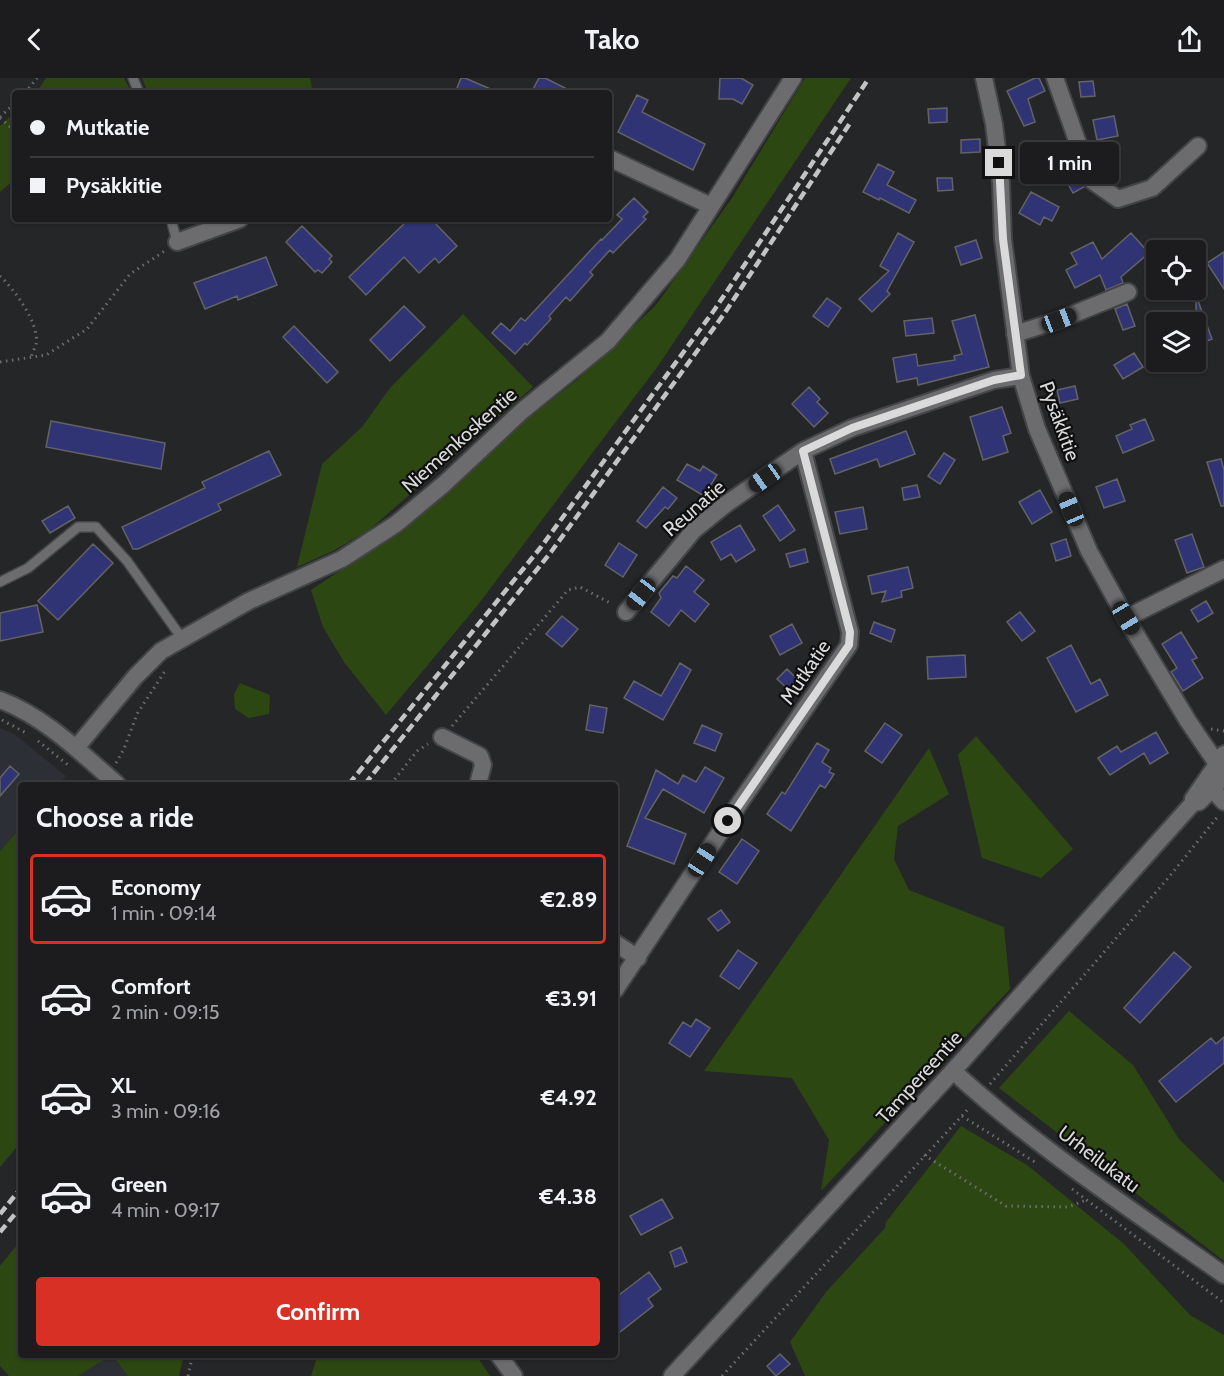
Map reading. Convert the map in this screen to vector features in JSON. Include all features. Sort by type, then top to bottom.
[{"type":"street","name":"Niemenkoskentie","points":[[76,748],[135,677],[161,651],[181,637],[249,601],[342,559],[396,524],[522,411],[608,341],[677,260],[792,78]]},
{"type":"street","name":"Pysäkkitie","points":[[984,78],[994,123],[1001,183],[1003,239],[1021,375],[1037,429],[1089,551],[1126,618],[1220,772],[1224,802]]},
{"type":"street","points":[[1054,78],[1091,180],[1118,199],[1152,188],[1198,146]]},
{"type":"street","points":[[612,159],[711,206]]},
{"type":"street","points":[[177,242],[232,222]]},
{"type":"street","points":[[1015,334],[1128,292]]},
{"type":"street","points":[[803,451],[852,428],[994,380],[1021,375]]},
{"type":"street","name":"Reunatie","points":[[626,612],[694,530],[726,504],[803,451]]},
{"type":"street","name":"Mutkatie","points":[[618,986],[741,801],[849,645],[850,632],[803,451]]},
{"type":"street","points":[[1126,618],[1224,569]]},
{"type":"street","points":[[0,700],[15,705],[76,748],[113,781]]},
{"type":"street","points":[[442,737],[480,756],[483,765],[479,782]]},
{"type":"street","name":"Tampereentie","points":[[1193,803],[1193,797],[1220,772]]},
{"type":"street","name":"Tampereentie","points":[[672,1376],[953,1071],[1193,803],[1199,802],[1220,772]]},
{"type":"street","points":[[618,944],[638,958]]},
{"type":"street","name":"Urheilukatu","points":[[953,1071],[980,1096],[1224,1275]]},
{"type":"street","points":[[501,1358],[514,1376]]},
{"type":"lane","points":[[172,222],[177,242]]},
{"type":"lane","points":[[0,582],[28,568],[78,527],[96,527],[127,561],[181,637]]},
{"type":"path","points":[[27,90],[37,78]]},
{"type":"path","points":[[12,106],[0,117],[12,127]]},
{"type":"path","points":[[0,362],[46,355],[87,329],[130,274],[177,242]]},
{"type":"path","points":[[0,276],[11,286],[33,322],[37,343],[31,358]]},
{"type":"path","points":[[393,782],[417,751],[442,737],[568,590],[580,587],[626,612]]},
{"type":"path","points":[[113,781],[136,714],[171,663]]},
{"type":"path","points":[[0,719],[32,736],[76,771]]},
{"type":"path","points":[[722,1376],[980,1096],[1169,877],[1224,809]]},
{"type":"path","points":[[962,1116],[1040,1166]]},
{"type":"path","points":[[924,1155],[1006,1206],[1068,1207],[1086,1200]]},
{"type":"path","points":[[1068,1186],[1224,1303]]},
{"type":"path","points":[[188,1376],[192,1358]]},
{"type":"shaded area","points":[[0,728],[14,734],[66,776],[60,782],[18,782],[18,830],[0,851]]},
{"type":"shaded area","points":[[107,1358],[114,1358],[128,1376],[78,1376]]},
{"type":"green space","points":[[46,78],[124,78],[130,90],[38,90]]},
{"type":"green space","points":[[142,78],[310,78],[312,90],[147,90]]},
{"type":"green space","points":[[805,78],[851,78],[658,366],[477,606],[386,715],[344,662],[323,627],[311,590],[425,511],[504,437],[577,380],[656,305],[732,198]]},
{"type":"green space","points":[[12,115],[12,182],[0,192],[0,126]]},
{"type":"green space","points":[[463,314],[533,387],[369,530],[333,551],[297,567],[322,464],[362,427],[390,388]]},
{"type":"green space","points":[[240,683],[270,695],[269,714],[249,718],[235,709],[234,694]]},
{"type":"green space","points":[[976,736],[1073,849],[1041,878],[982,858],[958,755]]},
{"type":"green space","points":[[929,748],[949,794],[898,826],[894,859],[909,890],[1004,927],[1010,989],[821,1191],[829,1140],[792,1078],[704,1071]]},
{"type":"green space","points":[[18,830],[18,1146],[0,1167],[0,851]]},
{"type":"green space","points":[[1069,1011],[1133,1065],[1179,1139],[1224,1183],[1224,1261],[999,1088]]},
{"type":"green space","points":[[961,1126],[1027,1165],[1124,1244],[1190,1315],[1224,1335],[1224,1376],[805,1376],[790,1342],[826,1292],[885,1228],[886,1222]]},
{"type":"green space","points":[[18,1244],[18,1358],[107,1358],[78,1376],[9,1376],[0,1366],[0,1266]]},
{"type":"green space","points":[[114,1358],[183,1358],[179,1376],[128,1376]]},
{"type":"green space","points":[[317,1358],[478,1358],[490,1376],[311,1376]]},
{"type":"building","points":[[461,78],[465,78],[493,90],[456,90]]},
{"type":"building","points":[[539,78],[545,78],[569,90],[533,90]]},
{"type":"building","points":[[720,78],[741,78],[753,85],[742,104],[733,99],[719,99]]},
{"type":"building","points":[[1039,78],[1045,91],[1028,99],[1035,122],[1024,126],[1007,91]]},
{"type":"building","points":[[1093,81],[1095,96],[1081,97],[1079,82]]},
{"type":"building","points":[[637,95],[648,100],[642,112],[705,144],[693,170],[618,132]]},
{"type":"building","points":[[947,108],[947,122],[929,123],[928,109]]},
{"type":"building","points":[[1114,116],[1118,136],[1097,140],[1093,120]]},
{"type":"building","points":[[980,139],[980,152],[961,153],[961,140]]},
{"type":"building","points":[[1069,157],[1084,187],[1073,193],[1057,164]]},
{"type":"building","points":[[878,164],[894,172],[887,185],[916,200],[909,213],[863,192]]},
{"type":"building","points":[[937,178],[952,178],[953,190],[938,191]]},
{"type":"building","points":[[1031,192],[1059,207],[1052,221],[1044,217],[1040,225],[1019,213]]},
{"type":"building","points":[[634,198],[648,212],[643,217],[646,219],[613,253],[610,250],[590,272],[593,275],[570,301],[566,297],[549,316],[551,319],[527,345],[525,343],[515,354],[492,333],[501,323],[510,331],[521,318],[525,321],[622,219],[617,215]]},
{"type":"building","points":[[406,222],[434,222],[457,246],[439,263],[435,258],[419,273],[404,257],[366,295],[349,277]]},
{"type":"building","points":[[302,226],[332,256],[329,259],[332,262],[322,273],[318,270],[315,272],[286,242]]},
{"type":"building","points":[[898,233],[914,242],[887,291],[890,294],[872,312],[859,299],[889,271],[880,266]]},
{"type":"building","points":[[1131,233],[1146,250],[1146,256],[1121,277],[1123,283],[1106,290],[1100,275],[1075,288],[1066,270],[1077,264],[1071,253],[1093,242],[1102,259]]},
{"type":"building","points":[[976,240],[982,258],[961,265],[955,247]]},
{"type":"building","points":[[1224,252],[1224,289],[1207,263]]},
{"type":"building","points":[[266,257],[277,285],[238,300],[237,296],[205,309],[194,283]]},
{"type":"building","points":[[827,298],[841,308],[828,327],[813,316]]},
{"type":"building","points":[[1196,300],[1198,300],[1202,312],[1196,312]]},
{"type":"building","points":[[1127,304],[1135,326],[1123,330],[1115,309]]},
{"type":"building","points":[[404,306],[425,327],[390,361],[370,340]]},
{"type":"building","points":[[975,315],[989,367],[918,385],[917,378],[897,382],[893,358],[916,354],[918,366],[955,360],[954,356],[962,354],[952,321]]},
{"type":"building","points":[[932,318],[934,333],[906,336],[904,321]]},
{"type":"building","points":[[1206,323],[1212,339],[1206,341]]},
{"type":"building","points":[[294,326],[338,372],[327,383],[283,337]]},
{"type":"building","points":[[1134,353],[1143,367],[1123,379],[1114,365]]},
{"type":"building","points":[[1075,386],[1078,399],[1060,403],[1057,390]]},
{"type":"building","points":[[809,387],[820,399],[817,402],[828,413],[814,427],[792,404]]},
{"type":"building","points":[[1002,407],[1011,433],[1003,436],[1008,452],[983,460],[970,417]]},
{"type":"building","points":[[1145,419],[1154,440],[1123,453],[1116,436],[1132,429],[1130,425]]},
{"type":"building","points":[[51,421],[165,443],[161,469],[46,447]]},
{"type":"building","points":[[906,431],[915,454],[880,467],[877,459],[835,474],[830,459]]},
{"type":"building","points":[[269,451],[281,475],[218,504],[221,510],[138,549],[133,549],[122,527],[205,488],[202,482]]},
{"type":"building","points":[[944,453],[955,460],[940,484],[928,476]]},
{"type":"building","points":[[1221,459],[1224,470],[1224,506],[1221,506],[1207,462]]},
{"type":"building","points":[[687,464],[700,471],[703,466],[717,475],[704,496],[677,480]]},
{"type":"building","points":[[1117,479],[1125,501],[1104,508],[1096,487]]},
{"type":"building","points":[[917,485],[920,497],[904,500],[902,488]]},
{"type":"building","points":[[663,487],[677,498],[668,509],[665,507],[646,528],[637,521]]},
{"type":"building","points":[[1040,490],[1052,512],[1032,524],[1019,502]]},
{"type":"building","points":[[778,505],[795,530],[780,541],[763,516]]},
{"type":"building","points":[[68,506],[75,518],[50,533],[42,521]]},
{"type":"building","points":[[863,507],[867,529],[840,534],[835,512]]},
{"type":"building","points":[[740,525],[755,550],[736,562],[731,554],[721,560],[711,542]]},
{"type":"building","points":[[1192,534],[1204,567],[1187,573],[1175,540]]},
{"type":"building","points":[[1066,539],[1071,556],[1056,561],[1051,544]]},
{"type":"building","points":[[619,543],[637,555],[623,577],[605,565]]},
{"type":"building","points":[[93,544],[113,563],[58,620],[38,601]]},
{"type":"building","points":[[805,549],[808,562],[790,567],[786,554]]},
{"type":"building","points":[[686,566],[704,580],[694,592],[709,604],[695,622],[681,610],[669,626],[651,612],[661,598],[659,593],[673,576],[677,578]]},
{"type":"building","points":[[908,567],[913,588],[901,591],[902,597],[882,602],[886,591],[872,594],[868,576]]},
{"type":"building","points":[[1206,601],[1213,613],[1198,622],[1191,610]]},
{"type":"building","points":[[37,605],[43,632],[0,641],[0,613]]},
{"type":"building","points":[[1020,612],[1035,631],[1022,641],[1007,622]]},
{"type":"building","points":[[562,616],[578,629],[562,647],[546,634]]},
{"type":"building","points":[[874,622],[895,630],[891,642],[870,633]]},
{"type":"building","points":[[792,624],[802,643],[780,655],[770,636]]},
{"type":"building","points":[[1181,632],[1197,658],[1192,660],[1203,678],[1183,691],[1171,672],[1177,668],[1162,644]]},
{"type":"building","points":[[1071,645],[1091,684],[1100,679],[1108,695],[1076,712],[1047,658]]},
{"type":"building","points":[[965,655],[966,677],[928,679],[927,657]]},
{"type":"building","points":[[680,663],[691,670],[663,720],[624,698],[634,681],[661,696]]},
{"type":"building","points":[[787,669],[797,679],[788,689],[777,679]]},
{"type":"building","points":[[590,705],[607,708],[603,733],[586,730]]},
{"type":"building","points":[[885,723],[902,735],[882,763],[865,751]]},
{"type":"building","points":[[702,725],[722,734],[715,751],[694,743]]},
{"type":"building","points":[[1156,732],[1168,753],[1150,764],[1144,753],[1110,775],[1098,758],[1117,746],[1121,752]]},
{"type":"building","points":[[817,743],[829,750],[822,762],[831,768],[829,772],[834,774],[825,788],[820,785],[791,831],[767,814],[782,792],[785,794]]},
{"type":"building","points":[[10,766],[19,774],[0,796],[0,778]]},
{"type":"building","points":[[705,767],[724,778],[704,813],[663,789],[645,818],[686,834],[674,864],[627,846],[656,770],[678,784],[683,775],[696,782]]},
{"type":"building","points":[[742,839],[759,851],[737,884],[719,872]]},
{"type":"building","points":[[721,910],[730,922],[718,931],[708,919]]},
{"type":"building","points":[[738,950],[757,963],[739,989],[720,976]]},
{"type":"building","points":[[1174,952],[1191,967],[1140,1023],[1124,1008]]},
{"type":"building","points":[[696,1019],[710,1028],[690,1057],[669,1043],[683,1022],[691,1027]]},
{"type":"building","points":[[1224,1037],[1224,1063],[1176,1102],[1159,1081],[1211,1038],[1216,1044]]},
{"type":"building","points":[[662,1199],[673,1218],[641,1235],[630,1216]]},
{"type":"building","points":[[681,1247],[687,1262],[675,1267],[670,1252]]},
{"type":"building","points":[[649,1272],[661,1289],[648,1299],[653,1306],[618,1334],[618,1296]]},
{"type":"building","points":[[780,1354],[790,1364],[776,1376],[767,1366]]},
{"type":"railway","points":[[351,782],[541,547],[715,309],[869,78]]},
{"type":"railway","points":[[367,782],[551,552],[724,314],[850,123]]},
{"type":"railway","points":[[0,1214],[18,1192]]},
{"type":"railway","points":[[0,1232],[18,1211]]},
{"type":"route","points":[[728,821],[849,645],[850,632],[803,451],[852,428],[994,380],[1021,375],[1003,239],[999,163]]}]
